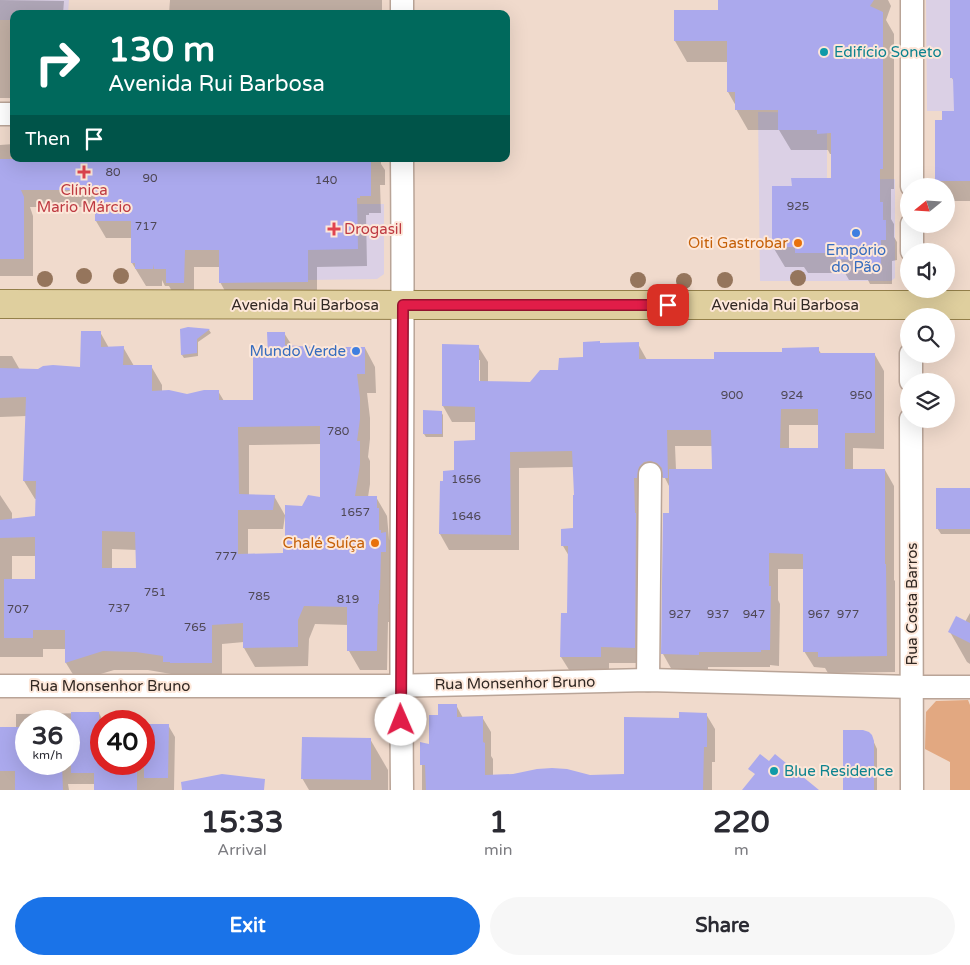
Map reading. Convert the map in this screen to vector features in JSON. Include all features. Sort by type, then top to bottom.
[{"type":"main road","name":"Avenida Rui Barbosa","points":[[0,304],[912,303],[970,305]]},
{"type":"street","points":[[912,0],[912,178]]},
{"type":"street","points":[[402,162],[402,790]]},
{"type":"street","name":"Rua Costa Barros","points":[[911,428],[912,790]]},
{"type":"street","points":[[648,680],[650,474]]},
{"type":"street","name":"Rua Monsenhor Bruno","points":[[0,686],[401,686],[648,680],[970,687]]},
{"type":"shaded area","points":[[0,0],[69,0],[68,10],[10,10],[10,20],[0,20]]},
{"type":"shaded area","points":[[926,0],[970,0],[970,111],[927,111]]},
{"type":"shaded area","points":[[758,112],[827,113],[827,180],[895,179],[895,278],[891,281],[760,281]]},
{"type":"shaded area","points":[[341,204],[384,204],[384,274],[377,279],[308,280],[308,250]]},
{"type":"shaded area","points":[[968,700],[970,705],[970,790],[950,790],[950,762],[925,749],[926,712],[936,701]]},
{"type":"building","points":[[718,0],[874,0],[870,6],[883,12],[883,169],[880,169],[880,202],[883,202],[883,220],[886,220],[886,240],[881,240],[881,264],[857,264],[857,260],[836,259],[836,253],[795,253],[795,247],[772,247],[772,186],[792,186],[791,178],[831,178],[831,133],[817,134],[817,130],[778,130],[778,110],[735,110],[735,92],[727,92],[727,41],[674,41],[674,10],[718,10]]},
{"type":"building","points":[[950,0],[970,0],[970,181],[955,181],[955,178],[935,178],[935,120],[942,120],[942,111],[954,111],[953,78],[950,78]]},
{"type":"building","points":[[0,159],[10,159],[10,162],[371,162],[371,196],[360,196],[360,198],[357,198],[358,249],[308,250],[308,282],[219,283],[219,250],[185,250],[184,283],[166,283],[166,269],[154,269],[153,264],[153,269],[135,269],[135,263],[131,263],[131,221],[95,221],[95,190],[21,190],[24,197],[24,259],[0,259]]},
{"type":"building","points":[[188,327],[210,329],[197,339],[197,353],[181,355],[180,329]]},
{"type":"building","points":[[81,331],[101,331],[101,347],[124,346],[123,365],[152,365],[152,391],[169,390],[187,394],[204,390],[219,390],[219,400],[253,400],[253,356],[268,356],[267,332],[285,332],[285,345],[365,347],[365,374],[357,374],[360,419],[357,441],[360,441],[360,464],[355,496],[377,496],[379,530],[381,530],[381,533],[386,532],[386,552],[381,552],[377,651],[347,651],[347,607],[304,606],[298,620],[298,647],[243,648],[243,623],[212,625],[212,663],[170,663],[163,662],[163,656],[136,652],[103,651],[65,663],[65,630],[33,630],[33,638],[4,638],[4,579],[35,579],[35,537],[0,538],[0,520],[35,516],[36,481],[23,481],[26,397],[0,398],[0,368],[38,369],[43,366],[53,365],[80,367]],"holes":[[[320,426],[320,497],[308,495],[302,506],[285,505],[283,553],[238,554],[238,510],[273,510],[275,495],[239,494],[238,427]],[[102,531],[135,532],[136,568],[102,568]]]},
{"type":"building","points":[[583,342],[639,342],[639,359],[714,359],[714,352],[782,352],[782,348],[819,347],[819,353],[875,353],[875,433],[845,433],[845,469],[885,469],[887,656],[818,657],[818,652],[803,652],[803,554],[769,553],[769,586],[771,586],[770,650],[761,650],[761,652],[699,652],[699,655],[661,654],[663,513],[669,513],[669,469],[712,469],[711,430],[667,430],[668,478],[663,478],[662,468],[657,463],[650,461],[644,462],[639,467],[637,478],[634,478],[636,513],[635,648],[601,647],[601,657],[560,657],[561,613],[567,613],[568,546],[561,546],[561,529],[573,528],[572,451],[510,452],[511,535],[439,534],[440,481],[443,481],[443,471],[454,470],[454,441],[475,440],[475,407],[442,406],[442,344],[479,345],[479,381],[530,382],[540,370],[558,370],[559,358],[583,357]],"holes":[[[781,409],[818,409],[818,448],[780,448]]]},
{"type":"building","points":[[423,410],[442,411],[442,434],[423,434]]},
{"type":"building","points":[[936,488],[970,488],[970,529],[936,529]]},
{"type":"building","points":[[956,616],[970,623],[970,643],[948,632]]},
{"type":"building","points":[[438,704],[457,704],[457,717],[483,716],[485,775],[513,774],[552,768],[567,769],[590,775],[624,774],[624,717],[679,718],[679,712],[707,713],[707,747],[704,747],[703,790],[426,790],[425,765],[420,765],[420,742],[429,744],[429,715],[438,715]]},
{"type":"building","points":[[80,712],[90,712],[90,773],[80,773]]},
{"type":"building","points":[[155,724],[169,724],[168,778],[144,778],[144,775],[155,775]]},
{"type":"building","points":[[0,727],[15,727],[15,771],[0,771]]},
{"type":"building","points":[[843,730],[863,730],[872,735],[874,741],[874,790],[843,790]]},
{"type":"building","points":[[302,737],[371,738],[371,780],[301,779]]},
{"type":"building","name":"Blue Residence","points":[[760,754],[769,761],[775,754],[819,790],[742,790],[755,774],[748,769]]},
{"type":"building","points":[[222,774],[265,779],[264,790],[182,790],[181,782]]},
{"type":"building","points":[[15,775],[62,775],[63,790],[15,790]]},
{"type":"building","points":[[94,775],[137,775],[137,790],[94,790]]},
{"type":"place","name":"Edifício Soneto","points":[[824,52]]},
{"type":"place","name":"Clínica Mario Márcio","points":[[84,172]]},
{"type":"place","name":"Drogasil","points":[[334,229]]},
{"type":"place","name":"Empório do Pão","points":[[856,233]]},
{"type":"place","name":"Oiti Gastrobar","points":[[798,243]]},
{"type":"place","name":"Mundo Verde","points":[[356,351]]},
{"type":"place","name":"Chalé Suíça","points":[[375,543]]},
{"type":"place","name":"Blue Residence","points":[[774,771]]},
{"type":"route","points":[[401,720],[403,305],[668,305]]}]
